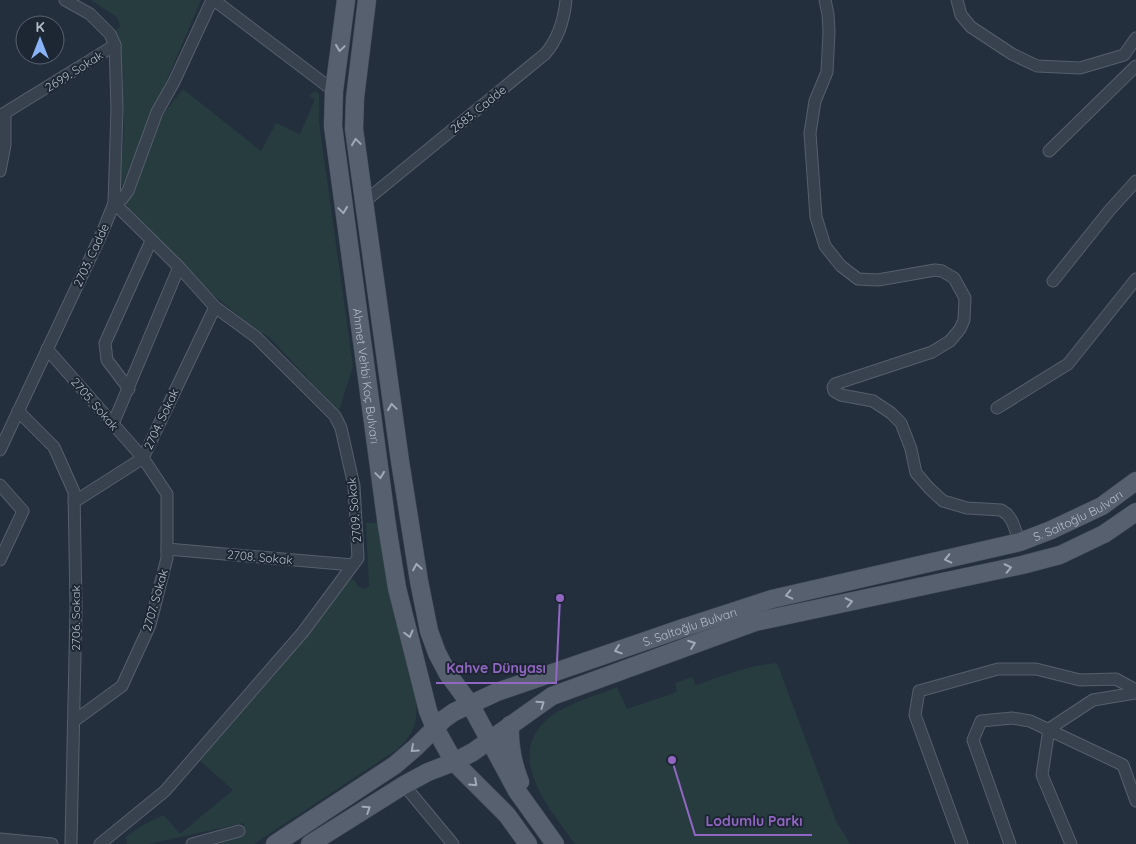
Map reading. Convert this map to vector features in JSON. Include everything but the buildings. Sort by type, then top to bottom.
[{"type":"main road","name":"Ahmet Vehbi Koç Bulvarı","points":[[346,0],[334,92],[333,126],[392,558],[403,614],[428,711],[444,746],[454,762],[507,815],[528,844]]},
{"type":"main road","name":"Ahmet Vehbi Koç Bulvarı","points":[[367,0],[354,114],[364,202],[400,461],[426,617],[441,663],[452,682],[470,704],[512,783],[554,844]]},
{"type":"main road","name":"S. Saltoğlu Bulvarı","points":[[275,844],[395,765],[454,712],[497,692],[772,599],[1020,542],[1102,506],[1136,481]]},
{"type":"main road","name":"S. Saltoğlu Bulvarı","points":[[310,844],[342,826],[404,785],[428,772],[454,762],[490,741],[552,696],[755,622],[1022,566],[1060,555],[1104,534],[1136,512]]},
{"type":"main road","points":[[510,725],[515,768],[528,807]]},
{"type":"street","name":"2699. Sokak","points":[[2,115],[115,45],[110,34],[102,24],[84,10],[66,0]]},
{"type":"street","points":[[114,203],[122,199],[128,191],[157,112],[174,82],[213,0],[334,92]]},
{"type":"street","name":"2683. Cadde","points":[[364,202],[545,54],[557,38],[566,0]]},
{"type":"street","points":[[825,0],[829,32],[827,72],[815,101],[810,133],[816,217],[825,246],[840,266],[858,278],[878,280],[907,276],[925,270],[942,271],[954,278],[965,298],[964,320],[960,329],[950,341],[932,352],[835,384],[833,387],[834,391],[841,395],[873,401],[891,413],[900,423],[904,432],[911,449],[916,473],[929,488],[944,501],[967,508],[1001,510],[1012,521],[1020,542]]},
{"type":"street","points":[[957,0],[961,15],[970,27],[1012,54],[1037,66],[1080,68],[1124,55],[1136,38]]},
{"type":"street","name":"2703. Cadde","points":[[0,450],[102,233],[114,203],[117,109],[115,45]]},
{"type":"street","points":[[1049,151],[1136,66]]},
{"type":"street","points":[[0,171],[5,145],[2,115]]},
{"type":"street","points":[[1053,281],[1136,180]]},
{"type":"street","name":"2709. Sokak","points":[[100,844],[165,792],[302,632],[358,558],[354,486],[341,428],[335,416],[256,337],[215,307],[179,267],[114,203]]},
{"type":"street","points":[[129,389],[108,360],[105,343],[151,241]]},
{"type":"street","points":[[113,424],[179,267]]},
{"type":"street","points":[[997,408],[1068,364],[1136,279]]},
{"type":"street","name":"2704. Sokak","points":[[74,502],[143,458],[215,307]]},
{"type":"street","name":"2705. Sokak","points":[[47,349],[143,458]]},
{"type":"street","name":"2706. Sokak","points":[[18,412],[54,447],[74,492],[76,607],[71,844]]},
{"type":"street","name":"2707. Sokak","points":[[74,721],[122,686],[150,625],[167,558],[168,494],[143,458]]},
{"type":"street","points":[[0,485],[23,511],[0,560]]},
{"type":"street","name":"2708. Sokak","points":[[167,549],[352,565]]},
{"type":"street","points":[[962,844],[915,715],[919,691],[998,670],[1036,669],[1080,680],[1116,679],[1136,691]]},
{"type":"street","points":[[1071,844],[1042,775],[1049,729],[1093,700],[1136,691]]},
{"type":"street","points":[[1010,844],[973,740],[981,722],[1012,718],[1030,722],[1049,729],[1123,765],[1136,802]]},
{"type":"street","points":[[404,785],[453,844]]},
{"type":"street","points":[[330,844],[342,826]]},
{"type":"street","points":[[192,844],[239,831]]},
{"type":"street","points":[[0,839],[52,844]]},
{"type":"green space","points":[[91,0],[201,0],[120,190],[124,131],[122,53],[115,32],[120,26],[117,17]]},
{"type":"green space","points":[[183,89],[261,151],[276,123],[300,134],[315,99],[309,96],[315,91],[319,94],[319,122],[353,366],[338,414],[325,397],[269,337],[255,329],[212,294],[126,204],[163,114]]},
{"type":"green space","points":[[366,523],[383,523],[416,694],[416,718],[413,730],[398,749],[254,844],[218,844],[244,834],[244,823],[148,844],[127,844],[126,837],[143,825],[164,815],[180,834],[233,790],[199,760],[349,579],[354,580],[358,586],[365,589],[369,586]]},
{"type":"green space","points":[[777,663],[836,821],[850,844],[575,844],[543,798],[535,782],[530,765],[530,748],[536,732],[550,717],[574,704],[617,687],[627,709],[677,692],[675,683],[692,677],[696,685],[746,668]]},
{"type":"place","name":"Kahve Dünyası","points":[[560,598]]},
{"type":"place","name":"Lodumlu Parkı","points":[[672,760]]}]
